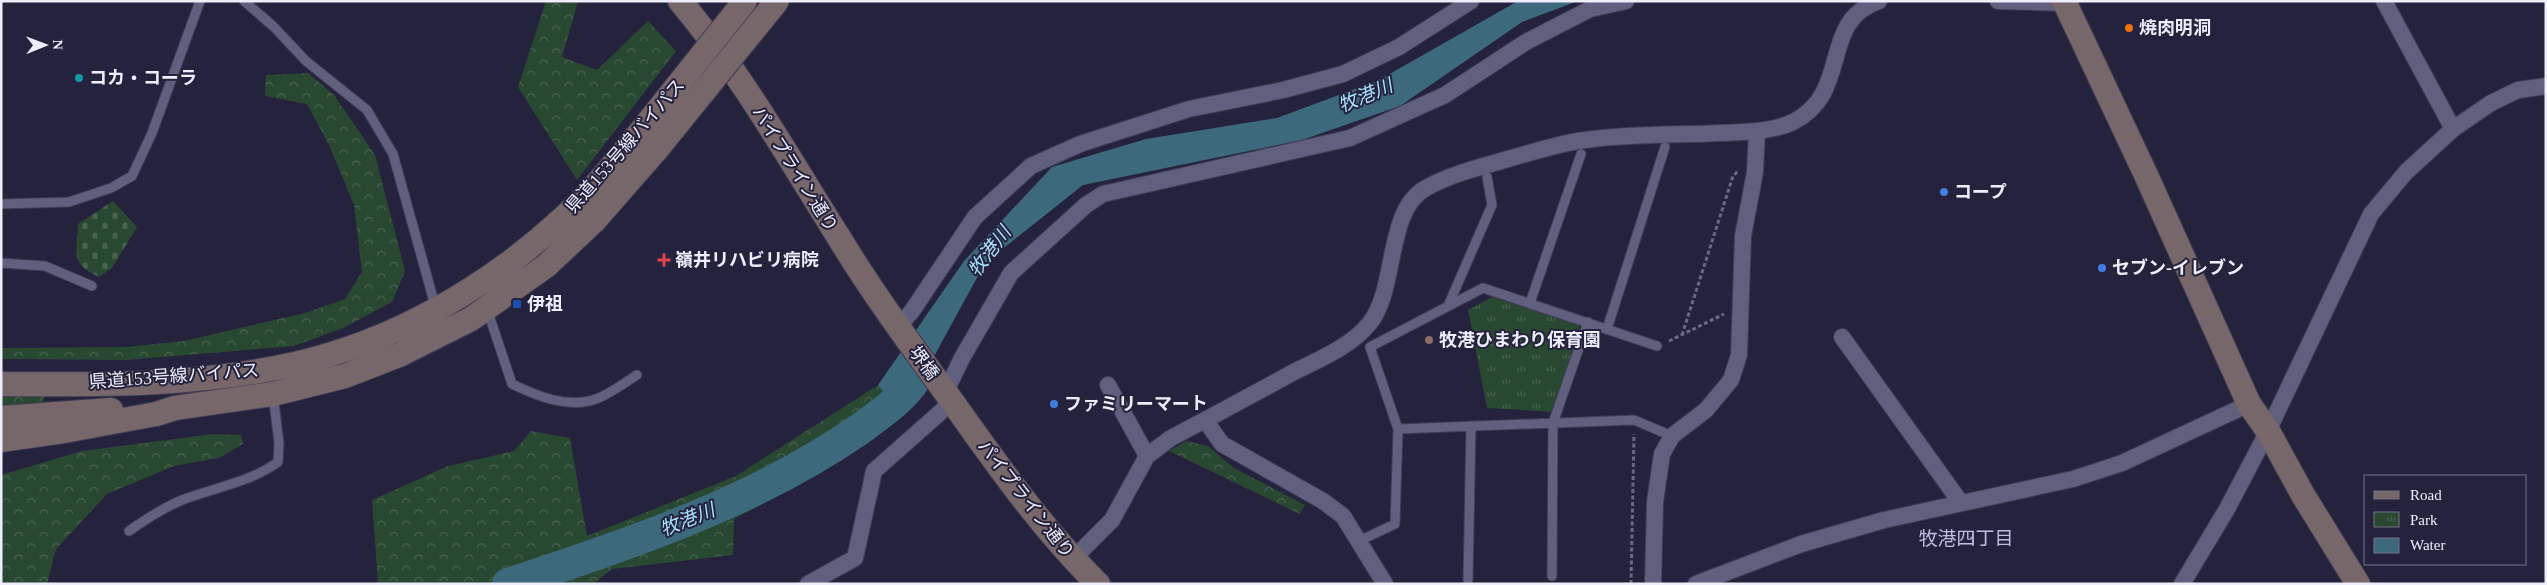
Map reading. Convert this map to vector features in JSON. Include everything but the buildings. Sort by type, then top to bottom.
[{"type":"main road","name":"パイプライン通り","points":[[680,1],[739,78],[859,271],[902,333]]},
{"type":"main road","name":"県道153号線バイパス","points":[[1,384],[158,381],[222,376],[270,369],[295,364],[359,345],[389,333],[436,309],[483,280],[537,242],[589,193],[745,1]]},
{"type":"main road","name":"県道153号線バイパス","points":[[175,408],[273,394],[371,367],[448,331],[487,309],[546,266],[611,203],[776,1]]},
{"type":"main road","points":[[2065,2],[2146,175],[2249,404],[2268,431],[2302,495],[2358,584]]},
{"type":"main road","name":"堺橋","points":[[902,333],[946,394]]},
{"type":"main road","name":"パイプライン通り","points":[[946,394],[1073,559],[1098,584]]},
{"type":"main road","points":[[1,418],[155,407],[175,408]]},
{"type":"main road","points":[[1,440],[64,431],[156,414],[175,408]]},
{"type":"street","points":[[902,333],[912,311],[975,217],[1031,166],[1080,144],[1189,109],[1283,90],[1344,74],[1399,47],[1471,1]]},
{"type":"street","points":[[808,584],[855,558],[874,471],[946,394],[962,358],[1011,273],[1086,205],[1103,194],[1350,138],[1445,95],[1526,42],[1590,9],[1626,1]]},
{"type":"street","points":[[1073,559],[1112,520],[1147,456],[1170,438],[1341,348],[1369,324],[1382,298],[1403,212],[1424,189],[1461,173],[1556,145],[1592,139],[1757,131],[1792,122],[1817,103],[1829,86],[1838,44],[1846,27],[1863,6],[1879,1]]},
{"type":"street","points":[[1998,1],[2065,2]]},
{"type":"street","points":[[2384,1],[2453,129]]},
{"type":"street","points":[[2182,584],[2227,509],[2268,431],[2372,214],[2406,172],[2453,129],[2491,103],[2518,90],[2546,86]]},
{"type":"street","points":[[1653,584],[1655,502],[1662,454],[1672,436],[1706,410],[1731,380],[1738,355],[1743,236],[1757,150],[1757,131]]},
{"type":"street","points":[[1842,336],[1961,504]]},
{"type":"street","points":[[1108,385],[1147,456]]},
{"type":"street","points":[[1696,584],[1801,544],[1884,520],[2072,479],[2122,463],[2249,404]]},
{"type":"street","points":[[1206,420],[1222,444],[1323,501],[1343,516],[1385,584]]},
{"type":"lane","points":[[1,204],[69,202],[111,188],[132,176],[152,133],[200,1]]},
{"type":"lane","points":[[244,1],[273,26],[306,61],[367,110],[393,154],[436,309]]},
{"type":"lane","points":[[1607,329],[1665,147]]},
{"type":"lane","points":[[1530,303],[1581,154]]},
{"type":"lane","points":[[1448,306],[1492,204],[1486,177]]},
{"type":"lane","points":[[1,263],[45,266],[92,286]]},
{"type":"lane","points":[[1359,541],[1395,524],[1398,429],[1370,347],[1483,288],[1657,346]]},
{"type":"lane","points":[[487,309],[512,384],[531,393],[578,404],[597,399],[637,375]]},
{"type":"lane","points":[[1552,576],[1554,423],[1588,322]]},
{"type":"lane","points":[[129,530],[154,514],[182,501],[262,471],[278,462],[279,443],[273,394]]},
{"type":"lane","points":[[1398,429],[1634,420],[1672,436]]},
{"type":"lane","points":[[1468,580],[1471,426]]},
{"type":"path","points":[[1682,335],[1733,176],[1757,150]]},
{"type":"path","points":[[1657,346],[1740,306]]},
{"type":"path","points":[[1631,584],[1634,420]]},
{"type":"green space","points":[[546,1],[578,1],[562,57],[597,70],[648,21],[676,51],[577,180],[518,87]]},
{"type":"green space","points":[[308,73],[334,95],[375,155],[405,271],[392,302],[343,328],[294,346],[126,360],[1,359],[1,348],[126,347],[184,341],[305,313],[345,299],[362,272],[354,205],[329,145],[307,104],[265,96],[266,75]]},
{"type":"green space","points":[[113,201],[137,227],[112,268],[99,277],[89,272],[79,262],[76,250],[78,224]]},
{"type":"green space","points":[[1492,297],[1580,325],[1553,412],[1487,408],[1468,310]]},
{"type":"green space","points":[[878,385],[885,389],[850,427],[783,466],[792,488],[734,519],[733,555],[612,569],[593,584],[378,584],[372,500],[448,466],[514,451],[531,431],[570,438],[587,536],[736,476]]},
{"type":"green space","points":[[1,394],[44,395],[44,404],[1,408]]},
{"type":"green space","points":[[214,434],[241,435],[243,444],[219,458],[174,466],[107,494],[56,549],[47,584],[1,584],[1,475],[82,451]]},
{"type":"green space","points":[[1186,441],[1208,446],[1234,468],[1305,505],[1300,514],[1169,451]]},
{"type":"water","name":"牧港川","points":[[1518,1],[1578,1],[1522,22],[1400,106],[1302,140],[1083,185],[985,263],[902,415],[878,385],[964,261],[1052,167],[1146,139],[1277,118],[1379,80]]},
{"type":"waterway","name":"牧港川","points":[[508,584],[645,537],[735,500],[778,478],[820,455],[878,416],[910,387],[921,369]]},
{"type":"place","name":"焼肉明洞","points":[[2129,28]]},
{"type":"place","name":"コカ・コーラ","points":[[79,78]]},
{"type":"place","name":"コープ","points":[[1944,192]]},
{"type":"place","name":"嶺井リハビリ病院","points":[[664,260]]},
{"type":"place","name":"セブン-イレブン","points":[[2102,268]]},
{"type":"place","name":"伊祖","points":[[517,304]]},
{"type":"place","name":"牧港ひまわり保育園","points":[[1429,340]]},
{"type":"place","name":"ファミリーマート","points":[[1054,404]]},
{"type":"district","name":"牧港四丁目","points":[[1966,538]]}]
